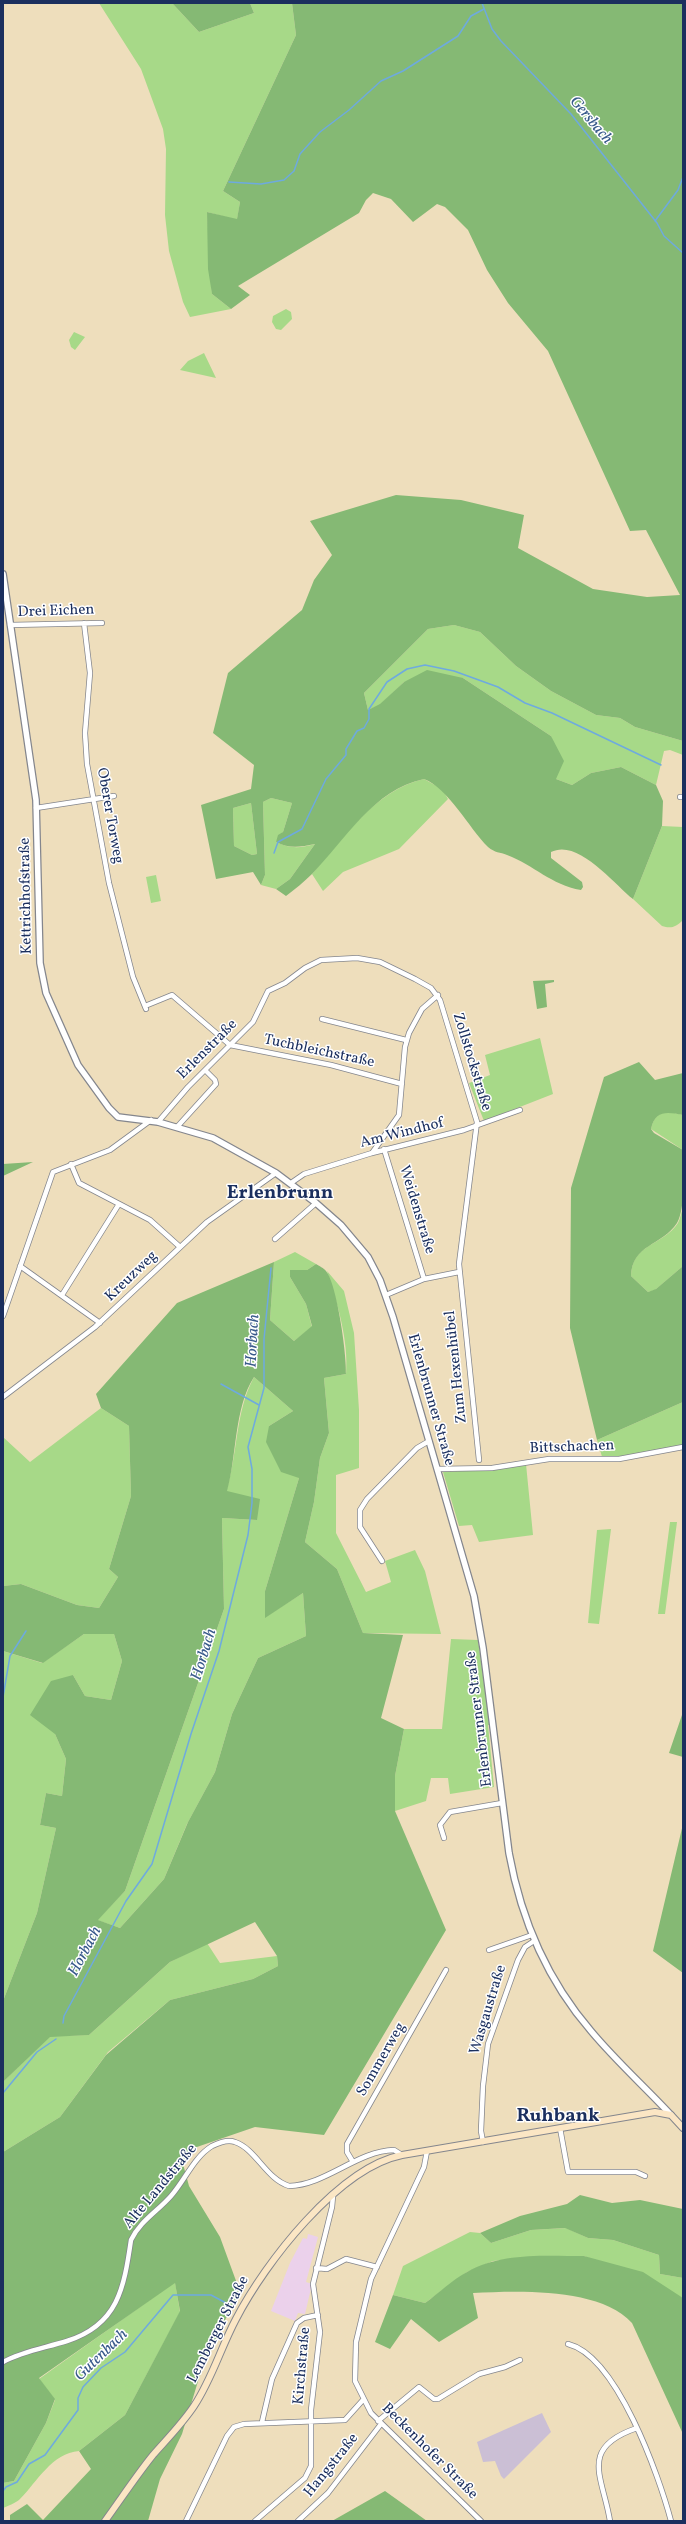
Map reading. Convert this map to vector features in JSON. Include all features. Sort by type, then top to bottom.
[{"type":"main road","name":"Lemberger Straße","points":[[105,2521],[147,2463],[194,2406],[236,2319],[262,2273],[288,2241],[333,2196],[365,2169],[381,2161],[402,2155],[658,2111],[671,2115]]},
{"type":"main road","points":[[671,2115],[683,2128]]},
{"type":"street","name":"Kettrichhofstraße","points":[[3,574],[36,808],[40,963],[46,993],[81,1072],[109,1108],[122,1118],[151,1120],[158,1122]]},
{"type":"street","name":"Oberer Torweg","points":[[84,623],[90,674],[85,741],[93,799],[103,857],[124,946],[145,1008],[172,995],[230,1045]]},
{"type":"street","name":"Drei Eichen","points":[[10,625],[102,623]]},
{"type":"street","points":[[36,808],[114,796]]},
{"type":"street","name":"Erlenstraße","points":[[158,1122],[205,1070],[253,1022],[268,991],[285,983],[305,968],[321,960],[357,958],[380,962],[426,984],[438,995]]},
{"type":"street","points":[[372,1153],[399,1115],[406,1040],[419,1014],[438,995]]},
{"type":"street","name":"Zollstockstraße","points":[[438,995],[477,1126],[459,1272]]},
{"type":"street","points":[[322,1019],[406,1040]]},
{"type":"street","name":"Tuchbleichstraße","points":[[230,1045],[331,1065],[402,1084]]},
{"type":"street","points":[[178,1127],[216,1084],[215,1080],[205,1070]]},
{"type":"street","name":"Am Windhof","points":[[291,1183],[304,1174],[384,1149],[477,1126],[520,1110]]},
{"type":"street","points":[[3,1316],[53,1172],[110,1150],[151,1120]]},
{"type":"street","name":"Erlenbrunner Straße","points":[[158,1122],[213,1138],[276,1173],[316,1203],[356,1241],[368,1257],[386,1295],[430,1441],[476,1607],[513,1875],[533,1938],[552,1976],[578,2015],[602,2044],[671,2115]]},
{"type":"street","name":"Weidenstraße","points":[[384,1149],[424,1279]]},
{"type":"street","points":[[71,1164],[79,1183],[156,1224],[180,1247]]},
{"type":"street","name":"Kreuzweg","points":[[3,1397],[100,1323],[180,1247],[213,1218],[276,1173]]},
{"type":"street","points":[[275,1239],[316,1203]]},
{"type":"street","points":[[62,1295],[119,1204]]},
{"type":"street","points":[[20,1266],[100,1323]]},
{"type":"street","points":[[386,1295],[424,1279],[459,1272]]},
{"type":"street","name":"Zum Hexenhübel","points":[[459,1272],[478,1460]]},
{"type":"street","points":[[382,1561],[360,1527],[360,1510],[367,1499],[417,1448],[430,1441]]},
{"type":"street","name":"Bittschachen","points":[[438,1469],[492,1468],[550,1459],[619,1459],[683,1447]]},
{"type":"street","name":"Erlenbrunner Straße","points":[[444,1838],[440,1825],[450,1812],[502,1803]]},
{"type":"street","name":"Wasgaustraße","points":[[489,1950],[533,1938]]},
{"type":"street","name":"Wasgaustraße","points":[[483,2142],[481,2131],[483,2086],[488,2044],[518,1960],[525,1947],[533,1938]]},
{"type":"street","name":"Sommerweg","points":[[353,2162],[347,2152],[347,2144],[446,1970]]},
{"type":"street","points":[[656,2100],[658,2111]]},
{"type":"street","points":[[560,2128],[568,2172],[636,2172],[645,2176]]},
{"type":"street","name":"Alte Landstraße","points":[[3,2362],[22,2353],[82,2335],[108,2314],[121,2294],[131,2240],[135,2233],[144,2220],[172,2195],[211,2147],[226,2141],[235,2142],[245,2148],[271,2175],[289,2186],[304,2183],[353,2162],[391,2150],[402,2155]]},
{"type":"street","name":"Beckenhofer Straße","points":[[427,2151],[424,2167],[377,2267],[362,2312],[355,2351],[355,2381],[363,2400],[380,2423],[435,2474],[481,2521]]},
{"type":"street","name":"Kirchstraße","points":[[255,2521],[308,2474],[311,2466],[310,2420],[320,2332],[314,2288],[316,2268],[332,2208],[333,2196]]},
{"type":"street","points":[[316,2268],[327,2269],[346,2259],[377,2267]]},
{"type":"street","points":[[262,2422],[272,2379],[297,2323],[304,2318],[318,2315]]},
{"type":"street","points":[[568,2344],[584,2352],[610,2380],[620,2394],[637,2428],[660,2485],[671,2521]]},
{"type":"street","name":"Hangstraße","points":[[298,2521],[328,2493],[380,2423],[419,2387],[434,2399],[438,2399],[479,2374],[505,2368],[520,2360]]},
{"type":"street","points":[[186,2521],[232,2430],[238,2425],[262,2422],[347,2419],[363,2400]]},
{"type":"street","points":[[610,2521],[598,2477],[602,2453],[614,2437],[637,2428]]},
{"type":"shaded area","points":[[308,2234],[318,2237],[306,2282],[312,2284],[305,2314],[298,2313],[295,2321],[271,2311],[290,2263],[303,2238],[307,2239]]},
{"type":"shaded area","points":[[542,2413],[551,2432],[504,2479],[501,2476],[495,2461],[483,2462],[477,2442]]},
{"type":"green space","points":[[99,3],[172,3],[199,32],[254,13],[250,3],[292,3],[296,35],[223,191],[240,202],[237,220],[207,212],[212,294],[231,309],[190,317],[183,302],[169,251],[165,215],[166,149],[163,129],[141,69]]},
{"type":"green space","points":[[172,3],[250,3],[254,13],[199,32]]},
{"type":"green space","points":[[292,3],[683,3],[683,741],[635,727],[620,718],[596,715],[551,691],[516,666],[480,632],[454,625],[428,629],[364,693],[368,710],[380,704],[404,682],[427,670],[463,678],[551,736],[564,761],[556,779],[572,785],[591,773],[621,767],[656,785],[663,801],[662,826],[633,899],[595,865],[573,851],[561,849],[551,852],[551,858],[582,882],[583,887],[581,890],[561,884],[517,859],[493,850],[481,839],[450,799],[433,784],[424,779],[406,785],[375,805],[349,831],[312,874],[286,896],[276,889],[290,879],[315,844],[295,847],[286,846],[276,842],[278,835],[283,832],[292,803],[271,798],[263,802],[265,875],[261,885],[253,872],[216,879],[201,805],[251,789],[254,765],[213,733],[228,673],[302,610],[314,580],[332,555],[310,521],[396,495],[461,500],[524,515],[518,548],[593,589],[647,597],[680,595],[646,530],[630,531],[548,351],[508,303],[487,270],[468,230],[445,207],[437,204],[413,222],[391,199],[373,193],[366,200],[359,213],[238,286],[250,295],[231,309],[212,294],[208,269],[207,212],[237,219],[240,202],[223,191],[296,35]],"holes":[[[251,803],[257,854],[252,855],[234,846],[233,808]]]},
{"type":"green space","points":[[286,309],[291,312],[292,319],[281,330],[276,329],[272,322],[273,316]]},
{"type":"green space","points":[[74,332],[85,337],[75,350],[71,347],[69,340]]},
{"type":"green space","points":[[204,353],[216,378],[180,370],[188,361]]},
{"type":"green space","points":[[454,625],[480,632],[516,666],[551,691],[596,715],[620,718],[635,727],[683,741],[683,755],[670,750],[664,751],[656,785],[621,767],[591,773],[572,785],[556,779],[551,736],[463,678],[404,682],[380,705],[368,710],[364,693],[428,629]]},
{"type":"green space","points":[[424,779],[442,789],[448,799],[399,849],[343,872],[323,891],[312,874],[348,831],[375,804],[390,793],[406,785]]},
{"type":"green space","points":[[271,798],[292,803],[283,832],[276,842],[286,846],[296,847],[315,844],[290,879],[276,889],[261,885],[265,875],[263,802]]},
{"type":"green space","points":[[251,803],[257,854],[252,855],[234,846],[233,808]]},
{"type":"green space","points":[[662,826],[683,827],[683,920],[676,926],[671,927],[662,926],[633,899]]},
{"type":"green space","points":[[156,875],[161,901],[151,903],[146,877]]},
{"type":"green space","points":[[554,980],[554,982],[545,984],[547,1007],[537,1009],[533,981]]},
{"type":"green space","points":[[540,1038],[553,1094],[484,1121],[469,1083],[490,1075],[485,1055]]},
{"type":"green space","points":[[639,1062],[655,1080],[683,1073],[683,1115],[667,1113],[659,1115],[655,1118],[651,1129],[654,1133],[683,1150],[683,1198],[680,1216],[671,1231],[642,1251],[636,1257],[631,1276],[648,1292],[656,1289],[683,1266],[683,1402],[597,1440],[570,1328],[571,1188],[604,1077]]},
{"type":"green space","points":[[666,1111],[683,1115],[683,1150],[651,1129],[656,1117]]},
{"type":"green space","points":[[33,1162],[3,1176],[3,1164]]},
{"type":"green space","points":[[683,1208],[683,1266],[655,1290],[648,1292],[631,1276],[633,1265],[642,1251],[672,1231],[678,1223]]},
{"type":"green space","points":[[295,1252],[316,1264],[307,1270],[291,1270],[290,1277],[306,1304],[312,1327],[294,1341],[270,1320],[274,1262]]},
{"type":"green space","points":[[274,1262],[270,1320],[294,1341],[312,1326],[306,1304],[290,1277],[290,1270],[307,1270],[316,1264],[325,1270],[330,1278],[340,1321],[345,1352],[346,1374],[324,1378],[329,1433],[320,1458],[314,1502],[305,1542],[337,1569],[363,1633],[403,1635],[381,1718],[404,1729],[395,1776],[395,1811],[446,1930],[324,2135],[255,2127],[191,2149],[183,2164],[189,2186],[220,2237],[239,2289],[237,2300],[226,2318],[199,2378],[182,2434],[160,2479],[148,2521],[10,2521],[10,2515],[27,2504],[43,2520],[91,2469],[79,2451],[125,2415],[180,2311],[175,2283],[39,2378],[55,2399],[46,2423],[14,2481],[3,2483],[3,2152],[60,2117],[106,2055],[170,2000],[253,1979],[278,1966],[277,1956],[255,1922],[170,1962],[89,2035],[50,2037],[3,2082],[3,2001],[37,1913],[56,1828],[40,1825],[46,1793],[62,1796],[66,1759],[55,1734],[30,1715],[51,1681],[73,1675],[85,1696],[111,1700],[122,1661],[114,1634],[84,1634],[43,1663],[3,1651],[3,1586],[21,1584],[77,1605],[99,1608],[118,1577],[109,1569],[131,1496],[129,1426],[101,1408],[96,1394],[177,1303]],"holes":[[[254,1377],[293,1411],[269,1426],[266,1442],[281,1472],[299,1478],[265,1591],[265,1618],[303,1593],[306,1636],[258,1658],[232,1714],[215,1772],[188,1822],[164,1879],[120,1928],[98,1920],[125,1891],[224,1609],[222,1518],[257,1520],[260,1499],[227,1491],[239,1417],[248,1389]]]},
{"type":"green space","points":[[327,1271],[344,1291],[354,1333],[359,1410],[359,1468],[336,1475],[336,1533],[366,1592],[391,1582],[385,1561],[415,1550],[425,1571],[441,1634],[363,1633],[337,1569],[305,1542],[314,1502],[320,1458],[329,1433],[324,1378],[346,1374],[346,1348],[344,1335]]},
{"type":"green space","points":[[254,1377],[293,1411],[269,1426],[299,1478],[265,1591],[265,1617],[303,1593],[306,1636],[258,1658],[232,1714],[215,1772],[187,1824],[164,1879],[120,1928],[97,1920],[125,1891],[224,1609],[222,1518],[257,1520],[226,1492],[233,1463],[243,1404]]},
{"type":"green space","points":[[683,1402],[683,1447],[603,1460],[597,1440]]},
{"type":"green space","points":[[101,1408],[129,1426],[131,1496],[109,1569],[118,1577],[99,1608],[77,1605],[21,1584],[3,1586],[3,1437],[30,1462]]},
{"type":"green space","points":[[526,1464],[533,1535],[479,1542],[472,1525],[459,1526],[443,1472],[493,1469]]},
{"type":"green space","points":[[670,1522],[677,1522],[665,1614],[658,1614]]},
{"type":"green space","points":[[611,1529],[599,1624],[588,1623],[597,1530]]},
{"type":"green space","points":[[84,1634],[114,1634],[122,1661],[111,1700],[85,1696],[73,1675],[55,1734],[66,1759],[62,1796],[46,1793],[40,1825],[56,1828],[37,1913],[3,2001],[3,1651],[42,1663]]},
{"type":"green space","points":[[451,1639],[478,1640],[490,1725],[488,1725],[494,1787],[450,1794],[448,1778],[431,1778],[426,1801],[395,1811],[395,1776],[404,1729],[442,1729]]},
{"type":"green space","points":[[683,1712],[683,1757],[669,1753]]},
{"type":"green space","points":[[683,1824],[683,1973],[653,1951]]},
{"type":"green space","points":[[207,1943],[220,1963],[277,1956],[278,1966],[253,1979],[170,2000],[108,2052],[60,2117],[3,2152],[3,2082],[50,2036],[89,2035],[170,1962]]},
{"type":"green space","points":[[580,2195],[612,2203],[640,2200],[683,2209],[683,2278],[660,2274],[659,2255],[613,2240],[588,2238],[565,2228],[531,2230],[491,2243],[480,2233],[520,2216],[567,2204]]},
{"type":"green space","points":[[566,2228],[588,2238],[613,2240],[659,2255],[660,2274],[683,2278],[683,2298],[584,2256],[529,2257],[493,2261],[467,2272],[425,2303],[393,2295],[403,2266],[470,2232],[480,2233],[491,2243],[531,2230]]},
{"type":"green space","points":[[524,2256],[584,2256],[643,2272],[683,2298],[683,2434],[632,2323],[618,2311],[600,2303],[579,2297],[534,2292],[473,2293],[478,2318],[439,2342],[411,2319],[390,2349],[375,2342],[393,2295],[425,2303],[461,2275],[494,2261]]},
{"type":"green space","points":[[175,2282],[180,2312],[125,2415],[79,2451],[69,2453],[53,2463],[20,2499],[3,2508],[3,2483],[14,2481],[46,2423],[55,2400],[39,2379]]},
{"type":"green space","points":[[385,2491],[427,2521],[332,2521]]},
{"type":"waterway","name":"Gersbach","points":[[482,3],[492,29],[501,41],[571,114],[657,223],[664,236],[683,253]]},
{"type":"waterway","points":[[229,182],[261,184],[284,180],[294,171],[300,154],[320,132],[349,110],[381,81],[403,71],[458,36],[471,16],[484,9]]},
{"type":"waterway","points":[[655,221],[678,190],[683,177]]},
{"type":"waterway","points":[[274,853],[278,842],[302,829],[326,779],[346,755],[346,749],[357,731],[364,728],[369,719],[369,709],[387,682],[407,669],[425,665],[454,671],[498,687],[525,703],[552,713],[661,765]]},
{"type":"waterway","name":"Horbach","points":[[63,2023],[64,2016],[126,1901],[152,1864],[191,1734],[219,1651],[248,1535],[252,1503],[252,1469],[248,1447],[264,1388],[264,1339],[271,1268]]},
{"type":"waterway","points":[[221,1384],[259,1405]]},
{"type":"waterway","points":[[3,1697],[10,1656],[26,1631]]},
{"type":"waterway","name":"Horbach","points":[[3,2093],[37,2052],[56,2039]]},
{"type":"waterway","name":"Gutenbach","points":[[3,2491],[6,2487],[17,2482],[29,2464],[45,2455],[78,2410],[78,2398],[83,2387],[101,2368],[125,2352],[173,2295],[211,2295],[226,2303]]},
{"type":"district","name":"Erlenbrunn","points":[[280,1195]]},
{"type":"district","name":"Ruhbank","points":[[558,2118]]}]
